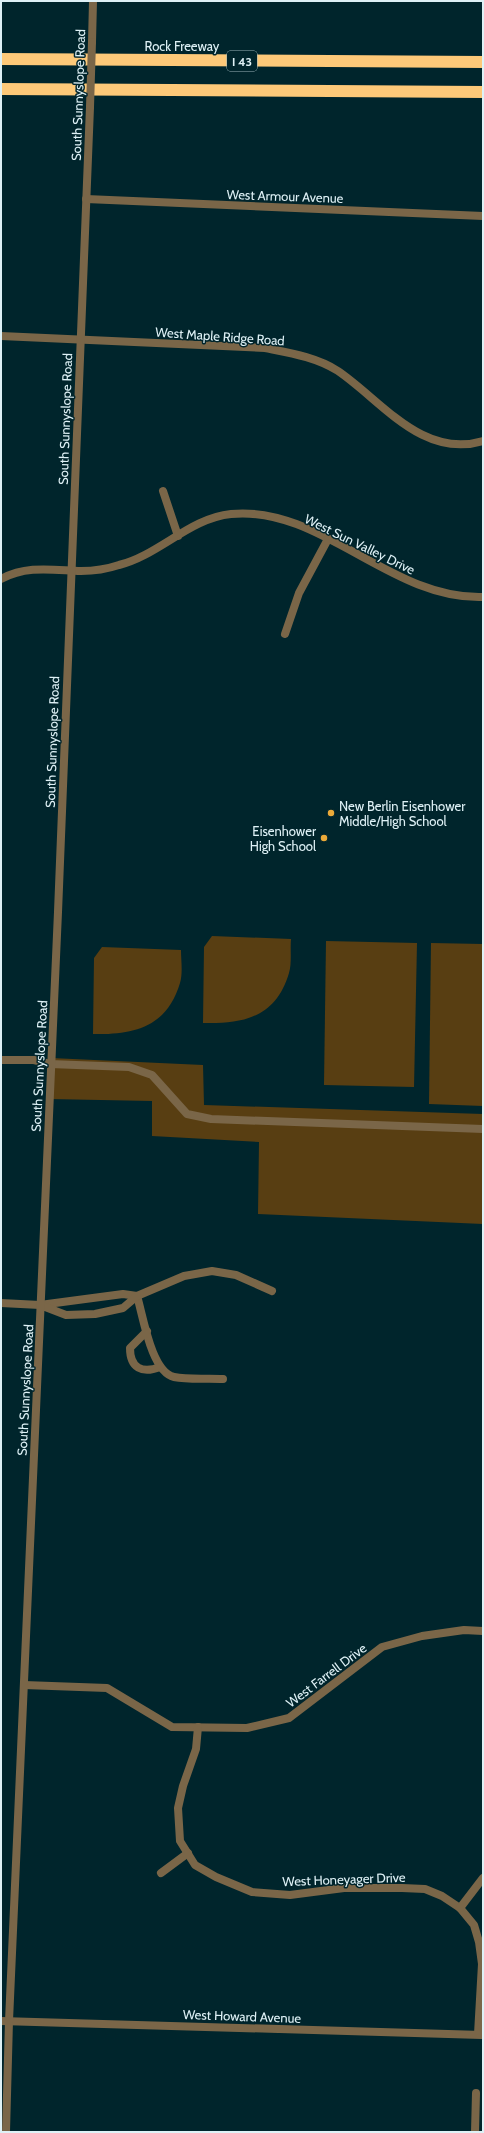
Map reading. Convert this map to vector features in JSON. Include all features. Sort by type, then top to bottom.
[{"type":"highway","name":"Rock Freeway","points":[[1,59],[483,62]]},
{"type":"highway","name":"I 43","points":[[1,89],[483,92]]},
{"type":"street","name":"South Sunnyslope Road","points":[[6,2132],[5,2021],[24,1685],[50,1064],[58,912],[93,1]]},
{"type":"street","name":"West Armour Avenue","points":[[86,199],[483,216]]},
{"type":"street","name":"West Maple Ridge Road","points":[[1,336],[265,348],[306,357],[337,371],[396,419],[428,438],[458,444],[483,441]]},
{"type":"street","points":[[163,491],[178,536]]},
{"type":"street","name":"West Sun Valley Drive","points":[[1,579],[30,569],[94,570],[127,563],[217,517],[244,514],[280,520],[328,539],[423,588],[444,594],[483,597]]},
{"type":"street","points":[[284,634],[299,593],[328,539]]},
{"type":"street","points":[[1,1060],[34,1060],[50,1064],[129,1067],[152,1075],[187,1114],[211,1119],[483,1129]]},
{"type":"street","points":[[40,1305],[66,1314],[95,1314],[123,1308],[137,1296],[184,1276],[212,1271],[236,1275],[272,1291]]},
{"type":"street","points":[[1,1303],[40,1305],[123,1294],[137,1296]]},
{"type":"street","points":[[137,1296],[154,1355],[160,1367],[172,1377],[223,1378]]},
{"type":"street","points":[[147,1331],[130,1348],[130,1356],[134,1365],[141,1369],[151,1370],[160,1367]]},
{"type":"street","name":"West Farrell Drive","points":[[24,1685],[107,1688],[172,1727],[247,1728],[289,1718],[382,1647],[422,1636],[464,1630],[483,1631]]},
{"type":"street","name":"West Honeyager Drive","points":[[198,1727],[196,1750],[183,1786],[178,1808],[180,1841],[195,1865],[216,1877],[252,1892],[290,1895],[344,1888],[425,1889],[442,1896],[460,1908],[474,1925],[479,1942],[482,1964],[480,2034]]},
{"type":"street","points":[[161,1873],[188,1853]]},
{"type":"street","points":[[460,1908],[483,1878]]},
{"type":"street","name":"West Howard Avenue","points":[[5,2021],[480,2034]]},
{"type":"street","points":[[474,2132],[476,2093]]},
{"type":"shaded area","points":[[212,936],[291,939],[289,973],[276,1000],[267,1008],[256,1015],[245,1019],[232,1022],[203,1023],[204,947]]},
{"type":"shaded area","points":[[326,941],[417,943],[414,1087],[324,1085]]},
{"type":"shaded area","points":[[431,943],[483,944],[483,1106],[429,1104]]},
{"type":"shaded area","points":[[102,947],[181,950],[182,971],[180,983],[167,1010],[158,1019],[135,1030],[122,1033],[93,1034],[94,958]]},
{"type":"shaded area","points":[[51,1058],[203,1065],[204,1105],[483,1114],[483,1224],[258,1214],[259,1142],[152,1136],[152,1101],[49,1099]]},
{"type":"place","name":"New Berlin Eisenhower Middle/High School","points":[[331,813]]},
{"type":"place","name":"Eisenhower High School","points":[[324,838]]}]
